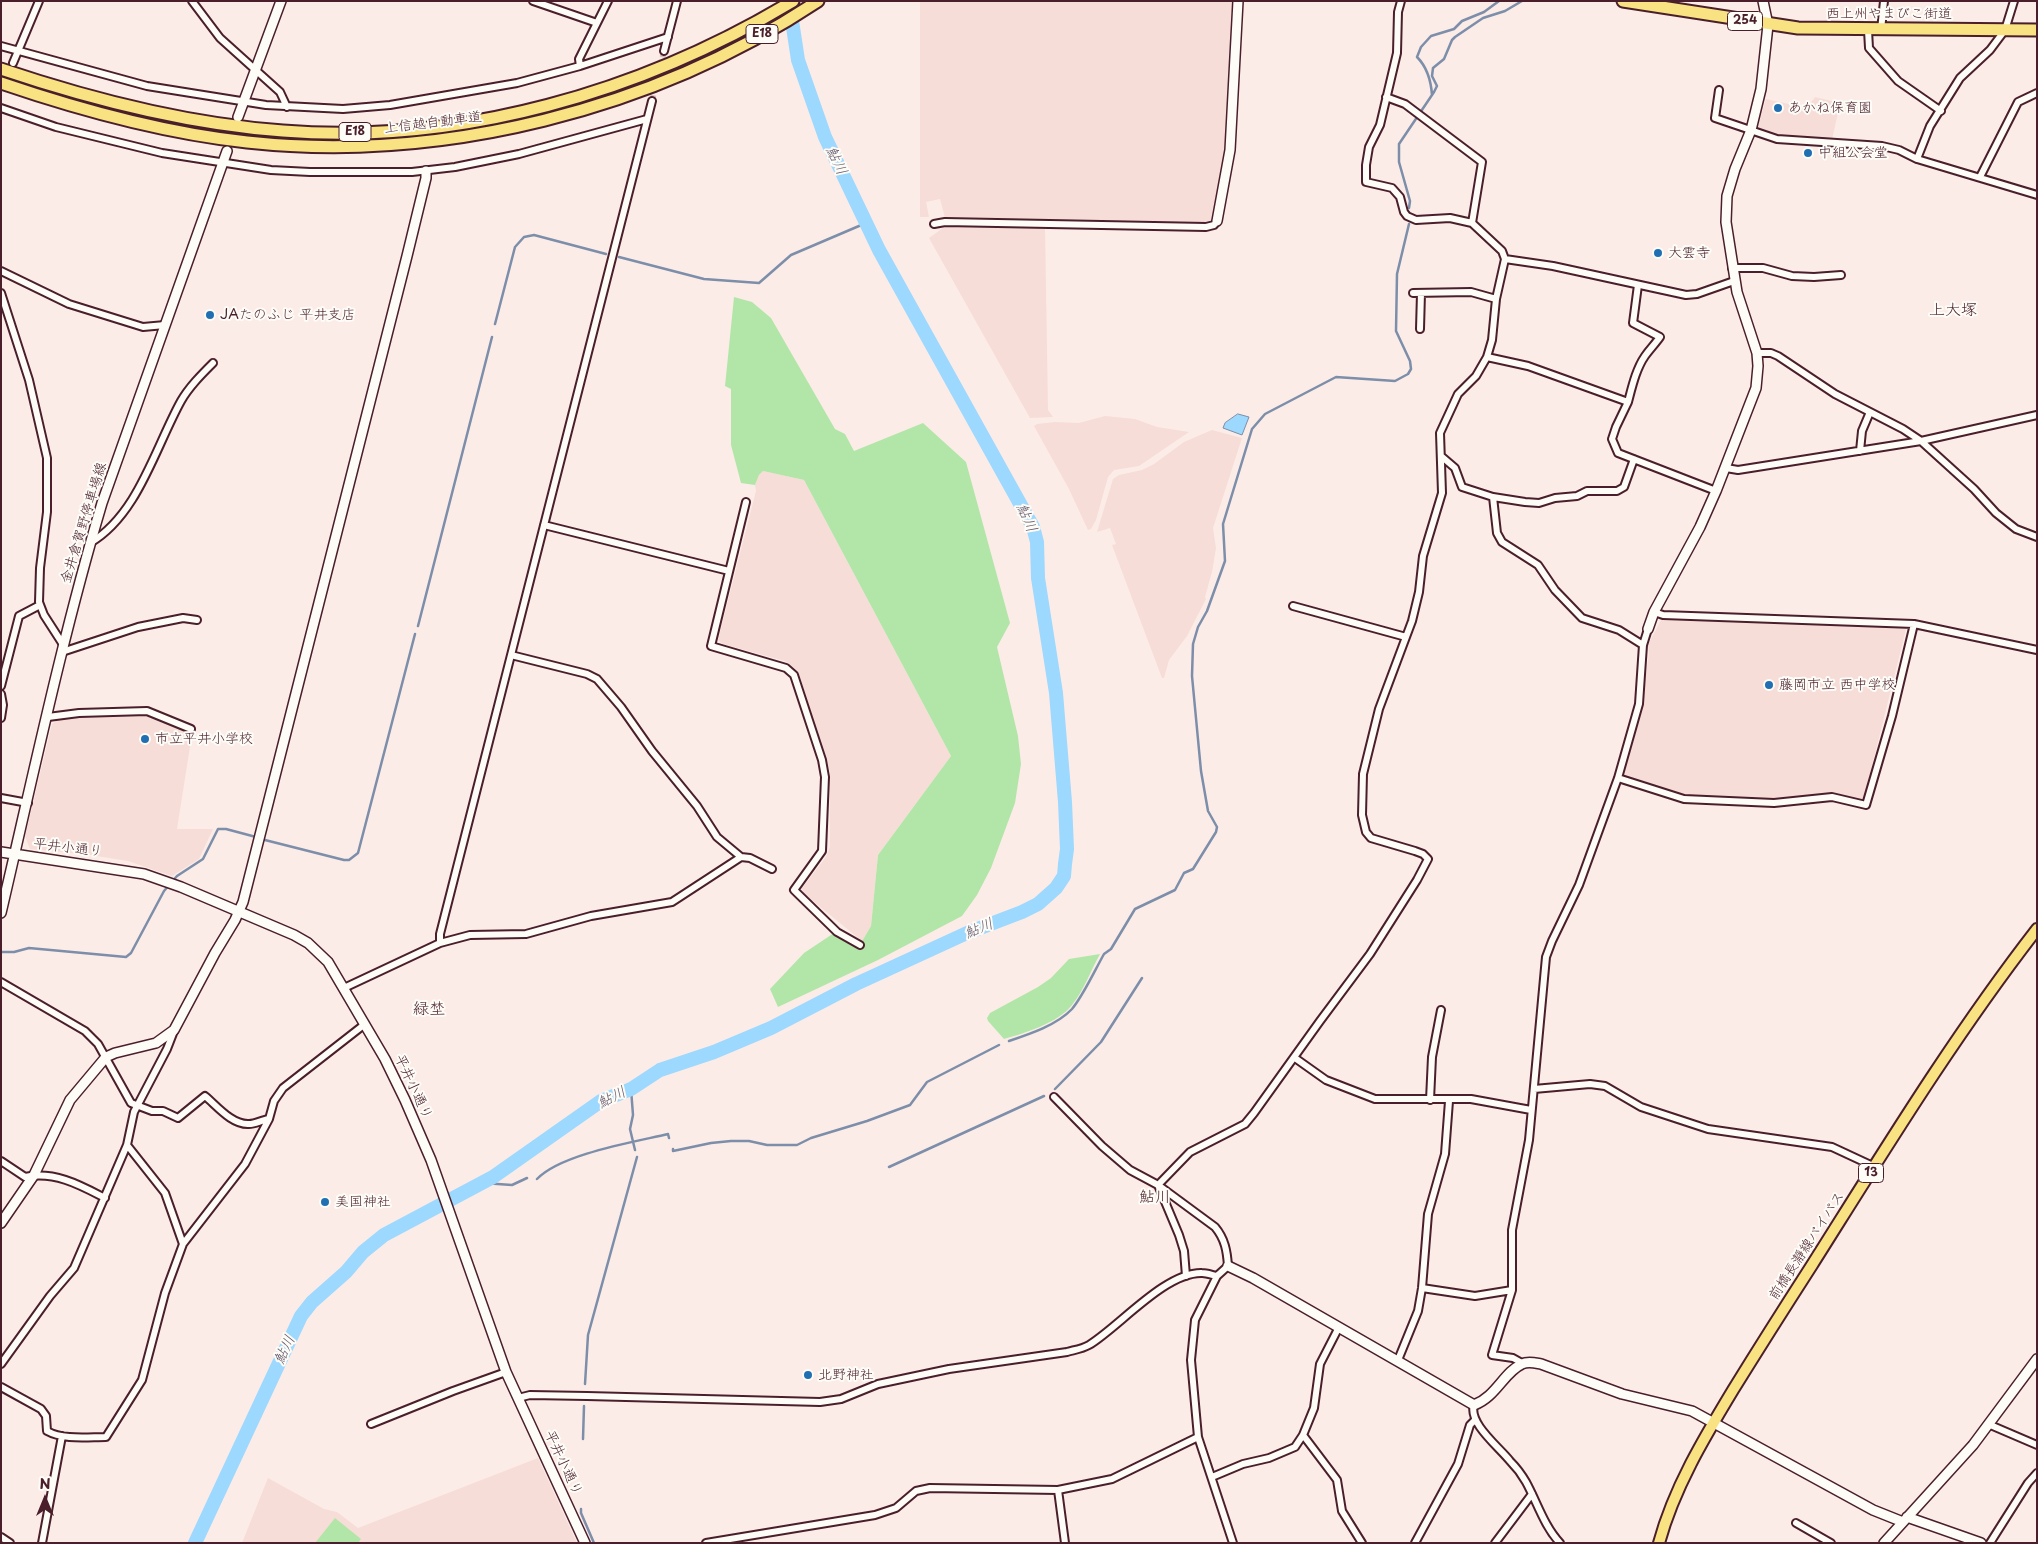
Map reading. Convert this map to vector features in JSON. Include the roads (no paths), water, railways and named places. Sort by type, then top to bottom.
[{"type":"highway","name":"上信越自動車道","points":[[1,69],[90,97],[192,120],[286,132],[358,132],[427,128],[497,117],[604,89],[704,49],[793,1]]},
{"type":"highway","name":"上信越自動車道","points":[[1,83],[126,120],[207,136],[283,145],[354,146],[427,141],[490,132],[537,122],[608,101],[704,64],[770,30],[818,1]]},
{"type":"highway","name":"西上州やまびこ街道","points":[[1623,1],[1768,25],[1798,28],[2037,30]]},
{"type":"main road","name":"前橋長瀞線バイパス","points":[[1659,1543],[1679,1489],[1713,1423],[1776,1320],[1964,1028],[2037,929]]},
{"type":"street","points":[[13,64],[39,1]]},
{"type":"street","points":[[192,1],[220,38],[280,92],[287,107]]},
{"type":"street","points":[[238,117],[281,1]]},
{"type":"street","points":[[533,1],[597,23]]},
{"type":"street","points":[[580,66],[579,59],[608,1]]},
{"type":"street","points":[[664,51],[677,1]]},
{"type":"street","points":[[934,224],[946,222],[1206,227],[1214,225],[1217,221],[1230,150],[1238,1]]},
{"type":"street","points":[[1158,1186],[1190,1152],[1245,1124],[1370,954],[1418,880],[1428,859],[1423,854],[1415,851],[1371,838],[1363,827],[1363,774],[1376,718],[1406,637],[1419,592],[1422,556],[1442,492],[1440,432],[1458,394],[1476,376],[1487,358],[1492,340],[1496,299],[1505,259],[1502,251],[1472,223],[1450,218],[1416,220],[1407,216],[1404,212],[1400,197],[1392,188],[1366,182],[1369,147],[1380,125],[1397,53],[1398,12],[1401,1]]},
{"type":"street","points":[[1522,1364],[1513,1358],[1492,1355],[1512,1290],[1512,1230],[1530,1140],[1531,1110],[1546,957],[1579,885],[1618,778],[1638,704],[1643,645],[1654,612],[1700,527],[1716,491],[1753,398],[1758,377],[1757,353],[1734,281],[1726,222],[1727,196],[1735,169],[1751,130],[1762,89],[1768,25],[1762,1]]},
{"type":"street","points":[[1881,30],[1884,1]]},
{"type":"street","points":[[1917,159],[1930,126],[1960,78],[1990,50],[2005,30],[2014,1]]},
{"type":"street","points":[[1868,30],[1869,48],[1898,81],[1941,110]]},
{"type":"street","points":[[1,46],[146,86],[287,107],[342,109],[390,105],[516,83],[580,66],[668,37]]},
{"type":"street","points":[[1719,90],[1715,118],[1777,139],[1882,146],[1899,150],[1917,159],[2037,195]]},
{"type":"street","points":[[1980,177],[2018,102],[2037,93]]},
{"type":"street","points":[[1386,97],[1405,104],[1482,162],[1472,223]]},
{"type":"street","points":[[440,942],[440,934],[652,101]]},
{"type":"street","points":[[1,108],[56,127],[162,153],[271,170],[310,172],[426,171],[519,154],[647,119]]},
{"type":"street","name":"金井倉賀野停車場線","points":[[1,913],[90,543],[102,504],[227,151]]},
{"type":"street","points":[[1,1364],[50,1296],[74,1268],[127,1144],[134,1112],[167,1049],[174,1030],[239,912],[407,256],[426,178],[426,171]]},
{"type":"street","points":[[1505,259],[1553,266],[1691,295],[1734,281]]},
{"type":"street","points":[[1732,268],[1764,268],[1792,276],[1841,275]]},
{"type":"street","points":[[1,271],[69,304],[143,327],[165,326]]},
{"type":"street","points":[[1638,285],[1633,323],[1660,336],[1638,369],[1628,402],[1612,439],[1618,453],[1716,491]]},
{"type":"street","points":[[1420,330],[1417,293],[1471,292],[1496,299]]},
{"type":"street","points":[[1,293],[30,380],[47,458],[47,512],[40,568],[40,605],[63,649],[138,628],[183,618],[197,620]]},
{"type":"street","points":[[1757,353],[1771,353],[1778,356],[1835,394],[1903,429],[1921,441],[1974,489],[1996,513],[2016,529],[2037,537]]},
{"type":"street","points":[[1487,358],[1528,366],[1628,402]]},
{"type":"street","points":[[90,543],[101,537],[113,526],[136,492],[181,401],[196,380],[213,363]]},
{"type":"street","points":[[1860,451],[1862,431],[1870,412]]},
{"type":"street","points":[[1726,468],[1738,470],[1921,441],[2037,415]]},
{"type":"street","points":[[1440,456],[1455,468],[1462,487],[1493,497],[1539,503],[1555,498],[1577,496],[1587,491],[1617,491],[1624,487],[1634,459]]},
{"type":"street","points":[[1493,497],[1496,533],[1502,542],[1538,565],[1559,594],[1582,618],[1618,630],[1643,645]]},
{"type":"street","points":[[746,502],[711,646],[786,668],[792,672],[824,764],[825,777],[822,851],[794,890],[837,932],[860,945]]},
{"type":"street","points":[[544,525],[729,571]]},
{"type":"street","points":[[1,686],[19,616],[40,605]]},
{"type":"street","points":[[1293,606],[1406,637]]},
{"type":"street","points":[[1654,612],[1663,615],[1914,624],[2037,650]]},
{"type":"street","points":[[1618,778],[1684,799],[1774,803],[1832,797],[1866,805],[1892,716],[1914,624]]},
{"type":"street","points":[[511,655],[587,674],[596,680],[621,708],[652,751],[697,806],[713,833],[729,849],[741,857],[750,858],[772,869]]},
{"type":"street","points":[[1,694],[3,705],[1,718]]},
{"type":"street","points":[[48,717],[79,713],[147,711],[191,729]]},
{"type":"street","points":[[1,798],[28,803]]},
{"type":"street","name":"平井小通り","points":[[1,852],[144,874],[294,935],[308,943],[328,962],[365,1024],[405,1100],[434,1169],[506,1372],[585,1543]]},
{"type":"street","points":[[344,988],[440,942],[470,935],[526,934],[591,916],[672,902],[741,857]]},
{"type":"street","points":[[1,982],[84,1031],[98,1044],[131,1103],[152,1111],[163,1111],[178,1118],[205,1096],[232,1119],[242,1124],[251,1124],[269,1119]]},
{"type":"street","points":[[1430,1100],[1432,1057],[1440,1010]]},
{"type":"street","points":[[1,1387],[41,1410],[46,1416],[47,1431],[62,1436],[106,1438],[142,1380],[164,1292],[183,1244],[245,1164],[269,1119],[274,1101],[283,1088],[365,1024]]},
{"type":"street","points":[[1,1223],[34,1175],[70,1100],[106,1057],[156,1043],[174,1030]]},
{"type":"street","points":[[1295,1058],[1326,1080],[1375,1099],[1471,1099],[1531,1110]]},
{"type":"street","points":[[1534,1089],[1590,1084],[1605,1086],[1641,1107],[1708,1129],[1832,1147],[1875,1167]]},
{"type":"street","points":[[1054,1097],[1102,1146],[1130,1170],[1158,1186],[1215,1227],[1227,1250],[1228,1266]]},
{"type":"street","points":[[1398,1360],[1418,1311],[1422,1288],[1428,1214],[1445,1154],[1449,1100]]},
{"type":"street","points":[[127,1144],[165,1193],[183,1244]]},
{"type":"street","points":[[1,1161],[25,1177],[34,1175],[54,1176],[72,1181],[105,1198]]},
{"type":"street","points":[[1158,1186],[1184,1251],[1186,1276]]},
{"type":"street","points":[[1228,1266],[1217,1276],[1195,1320],[1191,1360],[1198,1437],[1232,1543]]},
{"type":"street","points":[[1228,1266],[1254,1278],[1474,1405],[1483,1402],[1522,1364],[1530,1362],[1541,1364],[1622,1394],[1692,1411],[1874,1510],[1981,1543]]},
{"type":"street","points":[[518,1398],[530,1395],[762,1402],[832,1401],[878,1384],[949,1369],[1067,1352],[1082,1348],[1094,1341],[1145,1300],[1186,1276],[1201,1273],[1217,1276]]},
{"type":"street","points":[[1422,1288],[1475,1296],[1512,1290]]},
{"type":"street","points":[[1212,1476],[1243,1464],[1269,1458],[1295,1447],[1303,1435],[1314,1408],[1320,1364],[1338,1327]]},
{"type":"street","points":[[1884,1543],[1973,1445],[2037,1359]]},
{"type":"street","points":[[371,1424],[506,1372]]},
{"type":"street","points":[[1474,1405],[1472,1411],[1475,1420],[1510,1460],[1526,1482],[1560,1543]]},
{"type":"street","points":[[1415,1543],[1458,1464],[1470,1425],[1475,1420]]},
{"type":"street","points":[[1988,1424],[2037,1444]]},
{"type":"street","points":[[1303,1435],[1337,1480],[1342,1511],[1362,1543]]},
{"type":"street","points":[[42,1543],[62,1436]]},
{"type":"street","points":[[706,1543],[875,1515],[896,1508],[916,1491],[930,1488],[1058,1490],[1112,1479],[1198,1437]]},
{"type":"street","points":[[1990,1543],[2028,1483],[2037,1473]]},
{"type":"street","points":[[1058,1490],[1065,1543]]},
{"type":"street","points":[[1495,1543],[1532,1494]]},
{"type":"street","points":[[1796,1523],[1831,1543]]},
{"type":"street","points":[[1,1537],[10,1543]]},
{"type":"water","points":[[1238,414],[1249,417],[1242,435],[1223,428],[1225,423]]},
{"type":"waterway","name":"鮎川","points":[[195,1543],[301,1316],[312,1302],[346,1272],[363,1252],[384,1235],[493,1177],[601,1101],[631,1089],[660,1070],[714,1052],[771,1028],[856,984],[967,933],[1022,912],[1038,904],[1056,888],[1064,876],[1067,849],[1065,802],[1056,693],[1038,578],[1037,542],[1033,527],[879,250],[825,137],[798,60],[789,1]]},
{"type":"waterway","points":[[1432,95],[1428,74],[1417,57],[1421,47],[1431,36],[1454,29],[1462,21],[1484,12],[1499,1]]},
{"type":"waterway","points":[[1409,208],[1410,201],[1399,162],[1399,144],[1437,86],[1432,76],[1433,68],[1444,59],[1455,37],[1483,18],[1505,11],[1522,1]]},
{"type":"waterway","points":[[619,257],[704,279],[759,283],[791,255],[866,223]]},
{"type":"waterway","points":[[1009,1041],[1059,1020],[1072,1009],[1085,990],[1104,954],[1111,949],[1135,909],[1175,890],[1184,873],[1193,869],[1216,832],[1217,827],[1208,811],[1201,771],[1192,676],[1193,644],[1225,561],[1223,524],[1252,429],[1265,414],[1336,377],[1395,381],[1408,374],[1411,369],[1410,361],[1396,331],[1397,274],[1409,224]]},
{"type":"waterway","points":[[495,324],[515,247],[524,237],[534,235],[606,254]]},
{"type":"waterway","points":[[418,626],[492,337]]},
{"type":"waterway","points":[[261,839],[344,860],[349,860],[358,853],[415,634]]},
{"type":"waterway","points":[[1,952],[14,952],[29,948],[126,957],[131,953],[164,891],[177,876],[203,859],[218,829],[226,829],[256,837]]},
{"type":"waterway","points":[[1055,1089],[1101,1042],[1142,978]]},
{"type":"waterway","points":[[673,1149],[673,1151],[731,1141],[749,1141],[767,1145],[797,1145],[811,1138],[867,1121],[910,1105],[927,1082],[999,1045]]},
{"type":"waterway","points":[[631,1089],[633,1115],[630,1129],[635,1150]]},
{"type":"waterway","points":[[889,1167],[1044,1096]]},
{"type":"waterway","points":[[537,1179],[548,1170],[599,1150],[668,1134],[669,1138]]},
{"type":"waterway","points":[[585,1384],[588,1335],[637,1157]]},
{"type":"waterway","points":[[483,1183],[512,1185],[527,1178]]},
{"type":"waterway","points":[[583,1439],[584,1406]]},
{"type":"waterway","points":[[581,1509],[594,1543]]},
{"type":"tunnel","points":[[652,101],[664,51]]},
{"type":"tunnel","points":[[227,151],[237,120]]},
{"type":"place","name":"あかね保育園","points":[[1778,108]]},
{"type":"place","name":"中組公会堂","points":[[1808,153]]},
{"type":"place","name":"大雲寺","points":[[1658,253]]},
{"type":"place","name":"JAたのふじ 平井支店","points":[[210,315]]},
{"type":"place","name":"藤岡市立 西中学校","points":[[1769,685]]},
{"type":"place","name":"市立平井小学校","points":[[145,739]]},
{"type":"place","name":"美国神社","points":[[325,1202]]},
{"type":"place","name":"北野神社","points":[[808,1375]]},
{"type":"district","name":"上大塚","points":[[1953,311]]},
{"type":"district","name":"緑埜","points":[[429,1010]]},
{"type":"district","name":"鮎川","points":[[1155,1198]]}]
